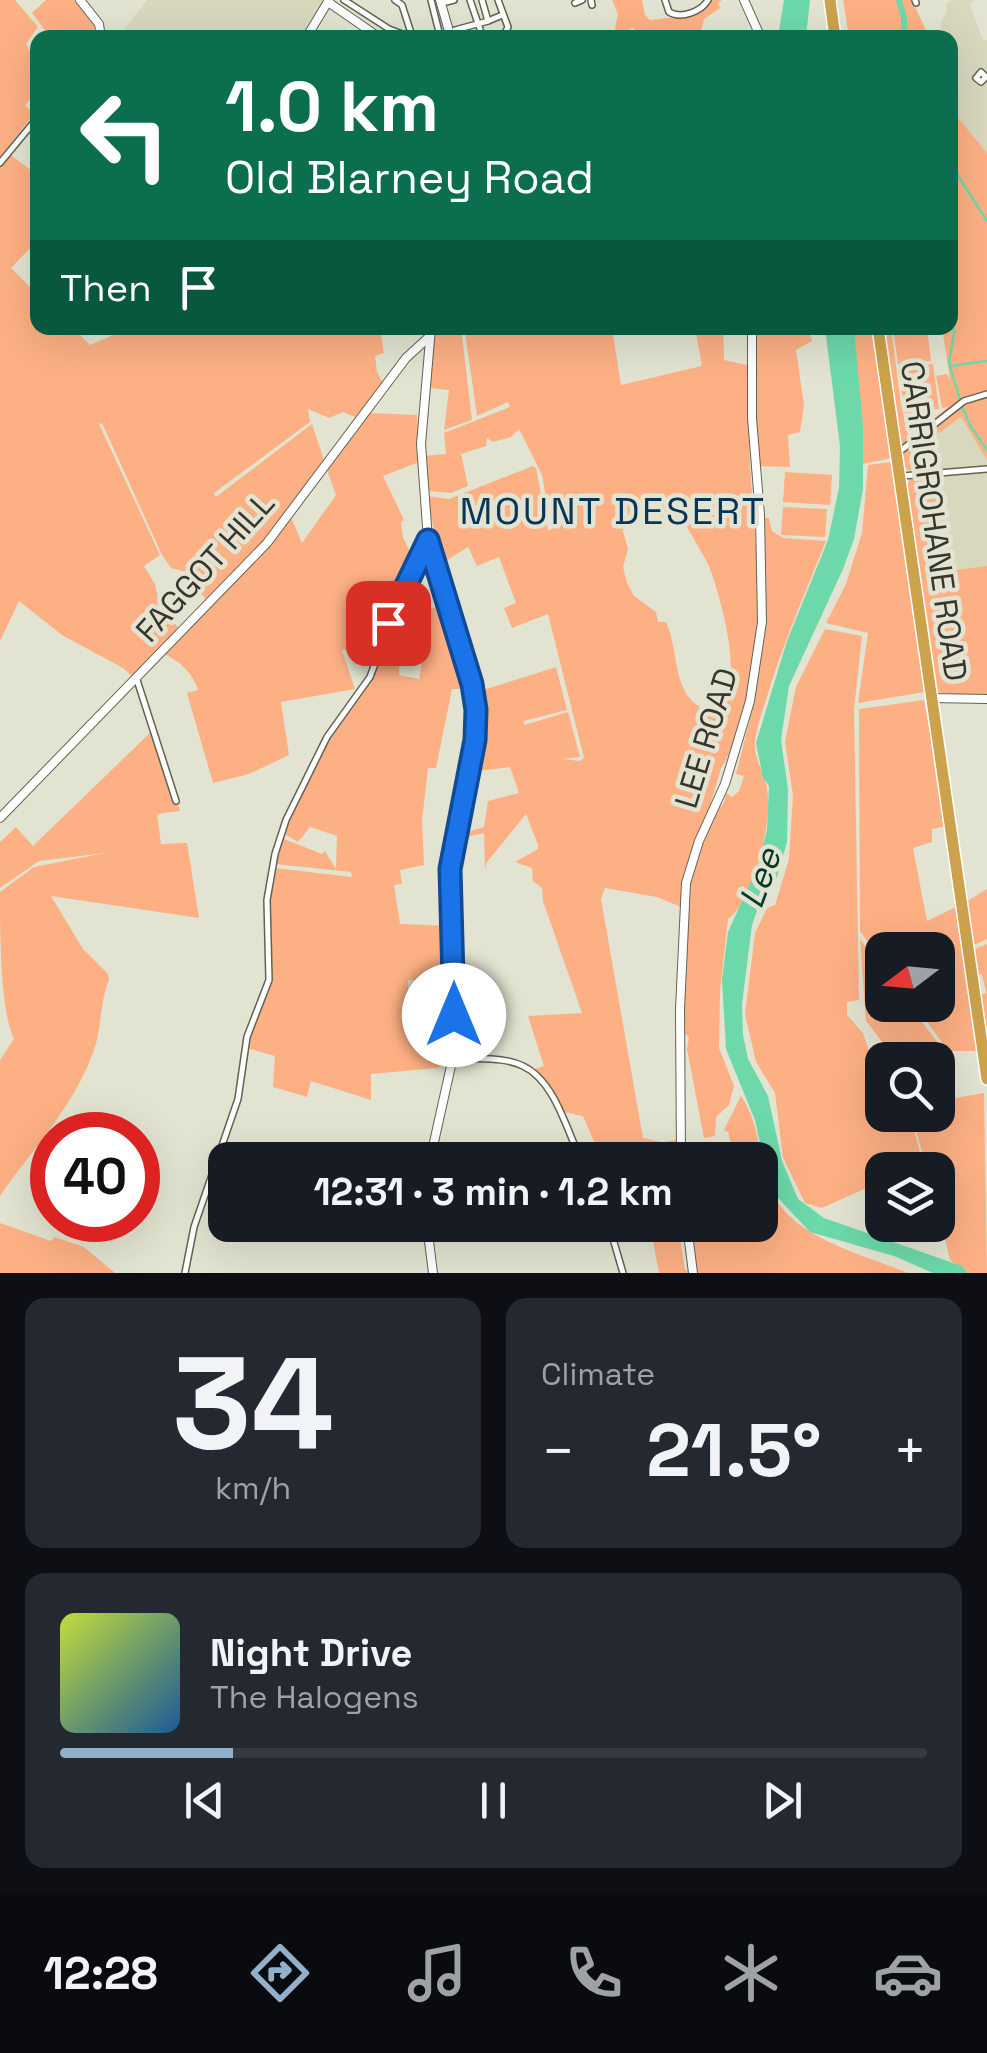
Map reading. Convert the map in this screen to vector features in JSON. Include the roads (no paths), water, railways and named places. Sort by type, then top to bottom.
[{"type":"highway","points":[[830,0],[835,30]]},
{"type":"highway","name":"CARRIGROHANE ROAD","points":[[879,335],[987,1079]]},
{"type":"street","points":[[80,0],[98,21],[100,30]]},
{"type":"street","points":[[344,0],[393,30]]},
{"type":"street","points":[[431,0],[438,30]]},
{"type":"street","points":[[449,0],[453,30]]},
{"type":"street","points":[[470,0],[481,30]]},
{"type":"street","points":[[482,0],[488,21]]},
{"type":"street","points":[[498,0],[506,30]]},
{"type":"street","points":[[664,0],[672,14],[693,12],[708,0]]},
{"type":"street","points":[[744,0],[757,30]]},
{"type":"street","points":[[311,30],[328,1],[368,30]]},
{"type":"street","points":[[399,2],[409,30]]},
{"type":"street","points":[[463,30],[500,16]]},
{"type":"street","points":[[362,26],[370,17]]},
{"type":"street","points":[[0,164],[30,126]]},
{"type":"street","name":"FAGGOT HILL","points":[[0,818],[268,544],[427,335]]},
{"type":"street","points":[[430,335],[421,444],[428,540],[472,684],[476,710],[475,740],[450,876],[452,1057],[434,1142]]},
{"type":"street","name":"LEE ROAD","points":[[681,1142],[680,1008],[686,883],[699,841],[725,784],[750,701],[762,622],[752,335]]},
{"type":"street","points":[[896,453],[964,402],[987,394]]},
{"type":"street","points":[[900,476],[987,470]]},
{"type":"street","points":[[185,1273],[194,1227],[238,1099],[247,1036],[270,980],[267,900],[286,820],[327,737],[370,678],[395,608],[428,540]]},
{"type":"street","points":[[137,680],[176,800]]},
{"type":"street","points":[[932,698],[987,699]]},
{"type":"street","points":[[452,1057],[505,1061],[528,1070],[548,1090],[573,1142]]},
{"type":"street","points":[[428,1242],[433,1273]]},
{"type":"street","points":[[615,1242],[623,1273]]},
{"type":"street","points":[[689,1242],[694,1273]]},
{"type":"water","points":[[784,0],[810,0],[807,30],[779,30]]},
{"type":"water","name":"Lee","points":[[826,335],[855,335],[863,426],[863,489],[854,539],[843,569],[789,686],[781,740],[788,790],[787,842],[776,881],[760,902],[752,925],[742,1004],[748,1059],[768,1096],[778,1142],[760,1142],[755,1120],[726,1049],[722,980],[728,932],[758,866],[767,829],[769,786],[763,778],[756,743],[787,641],[828,540],[839,488],[840,446]]},
{"type":"water","points":[[778,1142],[798,1199],[824,1218],[865,1232],[865,1242],[893,1242],[962,1266],[967,1273],[933,1273],[894,1256],[810,1232],[778,1198]]},
{"type":"waterway","points":[[899,0],[904,30]]},
{"type":"waterway","points":[[958,176],[987,221]]},
{"type":"waterway","points":[[954,335],[949,363],[960,400]]},
{"type":"waterway","points":[[951,366],[987,361]]},
{"type":"waterway","points":[[962,406],[987,450]]},
{"type":"district","name":"MOUNT DESERT","points":[[613,511]]}]
